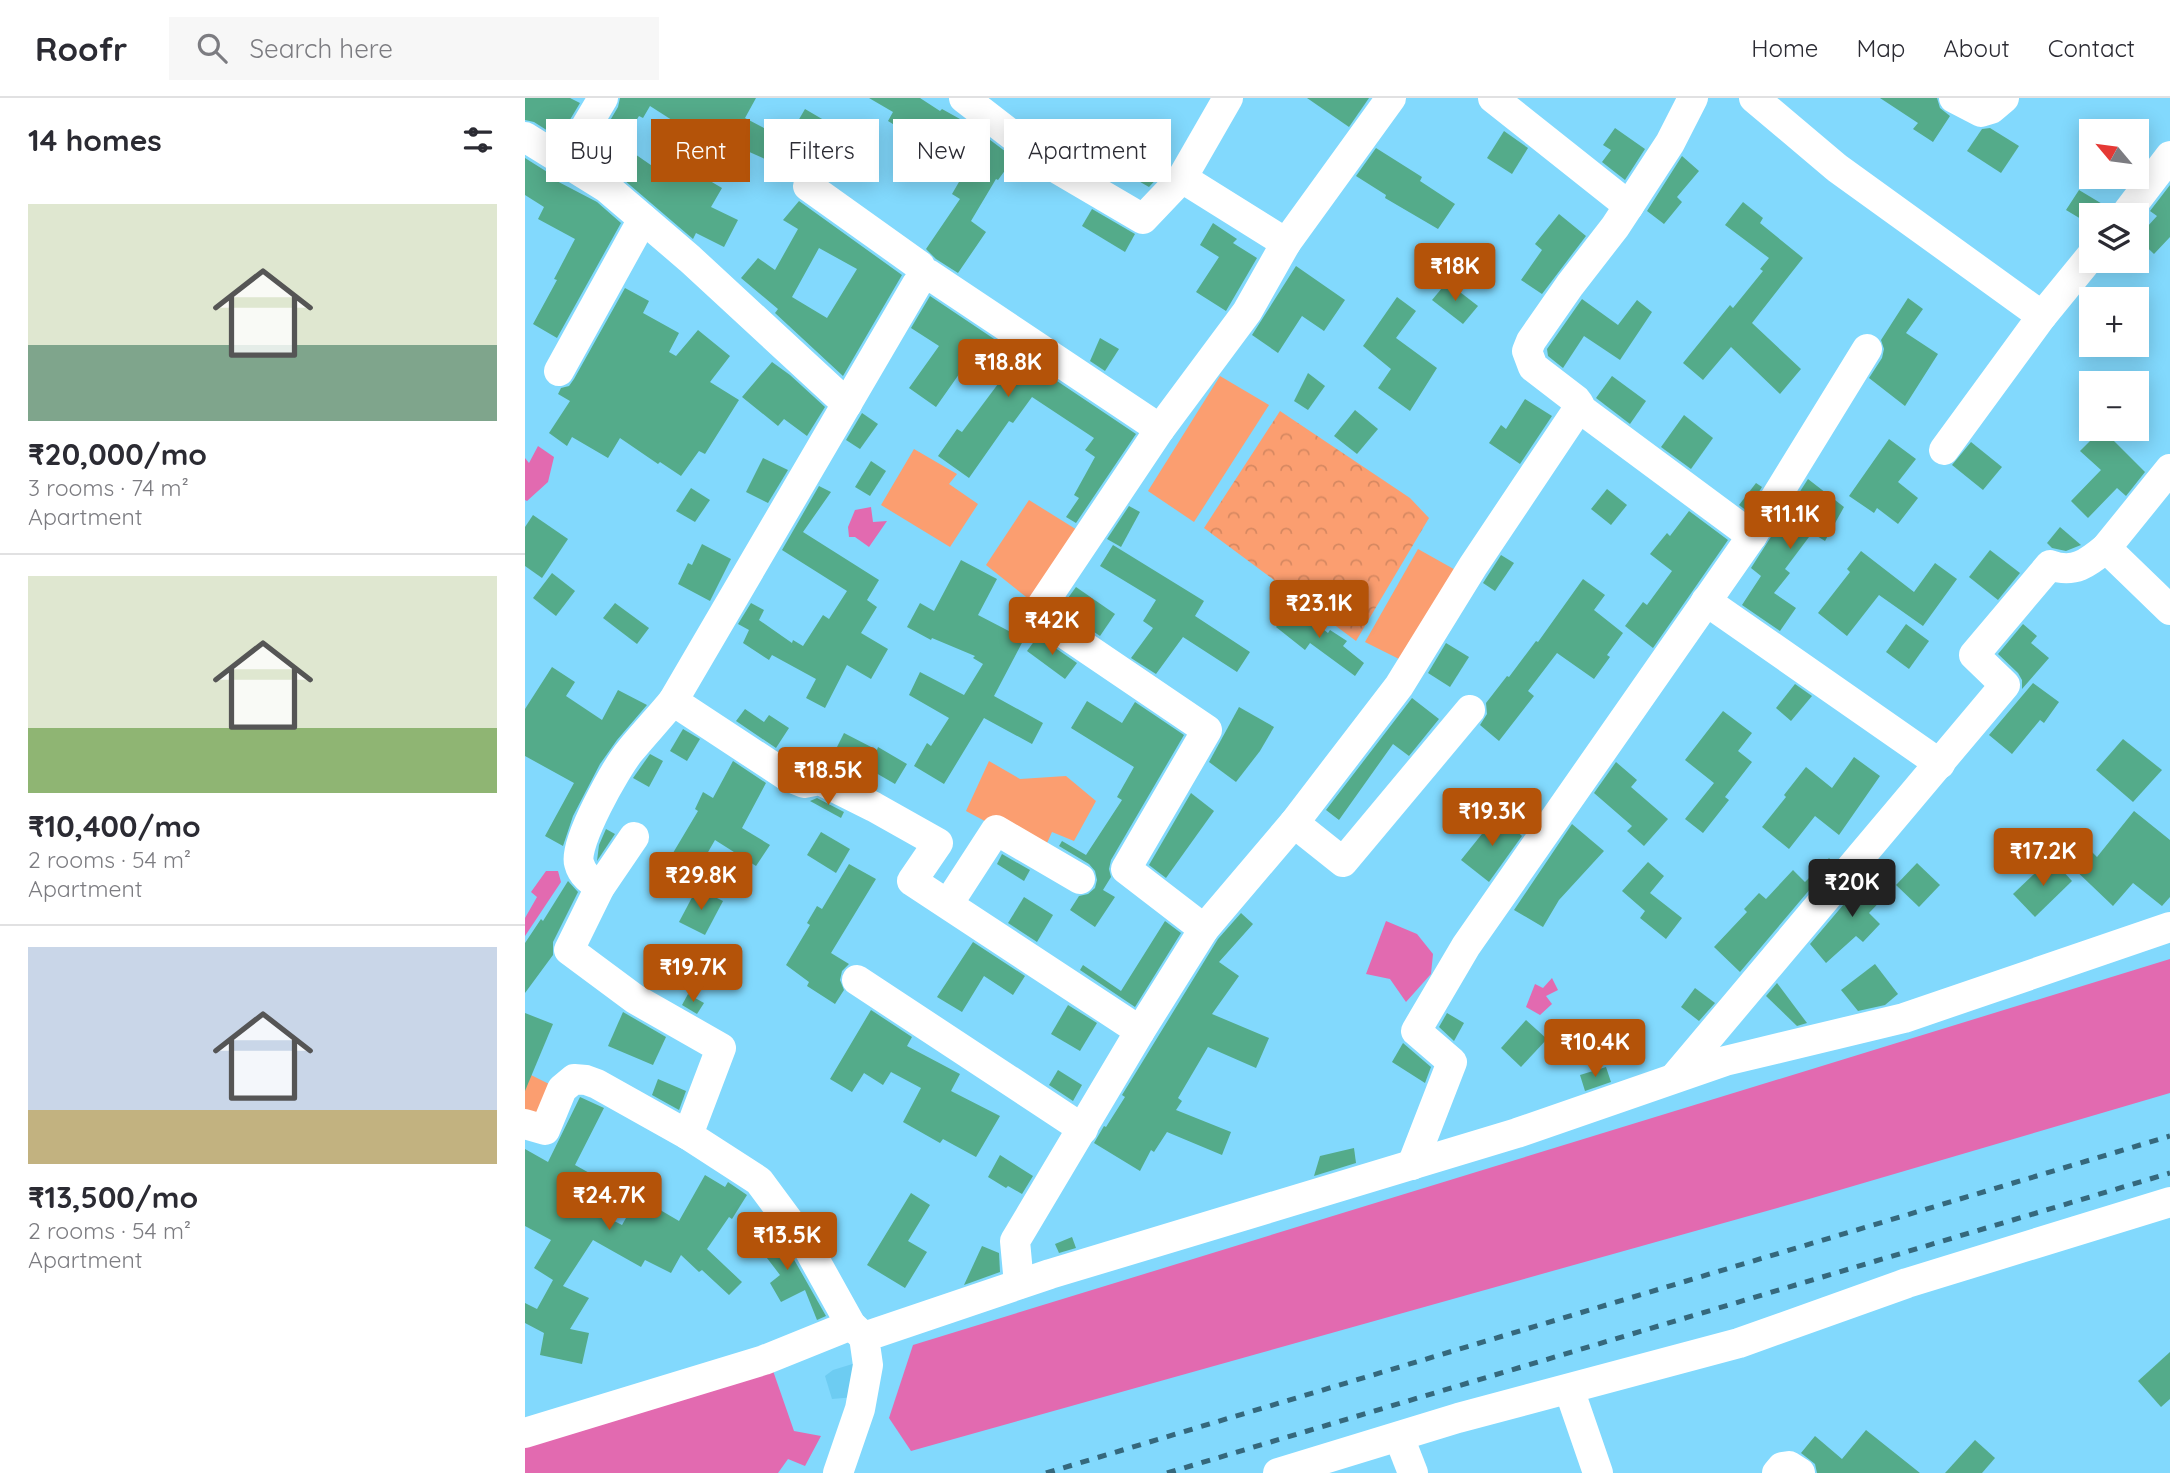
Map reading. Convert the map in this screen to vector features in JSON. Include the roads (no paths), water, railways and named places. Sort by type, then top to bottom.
[{"type":"street","points":[[591,119],[603,98]]},
{"type":"street","points":[[969,99],[1051,165],[1143,219],[1182,178],[1229,98]]},
{"type":"street","points":[[1204,929],[1126,869],[1207,730],[1036,614],[1160,429],[1247,312],[1286,243],[1391,98]]},
{"type":"street","points":[[1493,98],[1629,206]]},
{"type":"street","points":[[1693,98],[1670,143],[1629,206],[1562,296],[1527,351],[1533,367],[1568,392],[1576,400],[1578,407],[1752,536]]},
{"type":"street","points":[[1754,98],[1837,168],[2042,316]]},
{"type":"street","points":[[1954,98],[1981,112],[1991,109],[2004,98]]},
{"type":"street","points":[[525,137],[546,150]]},
{"type":"street","points":[[2134,203],[2170,156]]},
{"type":"street","points":[[1182,178],[1286,243]]},
{"type":"street","points":[[597,182],[690,259],[847,404]]},
{"type":"street","points":[[808,186],[920,266],[924,275]]},
{"type":"street","points":[[559,371],[643,219]]},
{"type":"street","points":[[1944,450],[2042,316],[2079,271]]},
{"type":"street","points":[[924,275],[932,275],[1160,429]]},
{"type":"street","points":[[600,887],[586,877],[579,863],[582,836],[629,752],[673,701],[924,275]]},
{"type":"street","points":[[1412,1165],[1452,1062],[1416,1031],[1466,946],[1752,536],[1867,349]]},
{"type":"street","points":[[1019,1284],[1015,1241],[1204,929],[1294,823],[1399,686],[1473,566],[1578,407]]},
{"type":"street","points":[[1675,1077],[2005,685],[1974,655],[2050,565],[2064,570],[2089,562],[2106,548],[2170,469]]},
{"type":"street","points":[[2106,548],[2170,610]]},
{"type":"street","points":[[1706,601],[1940,764]]},
{"type":"street","points":[[673,701],[787,776],[804,783],[820,780],[938,843],[912,881],[1140,1031]]},
{"type":"street","points":[[1294,823],[1343,862],[1470,710]]},
{"type":"street","points":[[948,904],[996,830],[1080,879]]},
{"type":"street","points":[[635,837],[600,887],[569,950],[635,999],[721,1048],[688,1135]]},
{"type":"street","points":[[525,1433],[1517,1133],[1725,1061],[1904,1018],[2170,927]]},
{"type":"street","points":[[857,980],[1083,1129]]},
{"type":"street","points":[[525,1124],[545,1130],[562,1088],[574,1079],[586,1080],[688,1135],[759,1181],[807,1246],[858,1331],[868,1365],[860,1409],[838,1473]]},
{"type":"street","points":[[1278,1473],[1458,1418],[1739,1343],[1907,1283],[2170,1202]]},
{"type":"street","points":[[1569,1389],[1598,1473]]},
{"type":"street","points":[[1399,1437],[1413,1473]]},
{"type":"street","points":[[1777,1473],[1782,1467],[1789,1466],[1800,1473]]},
{"type":"railway","points":[[1046,1473],[2170,1136]]},
{"type":"railway","points":[[1167,1473],[2170,1173]]}]
